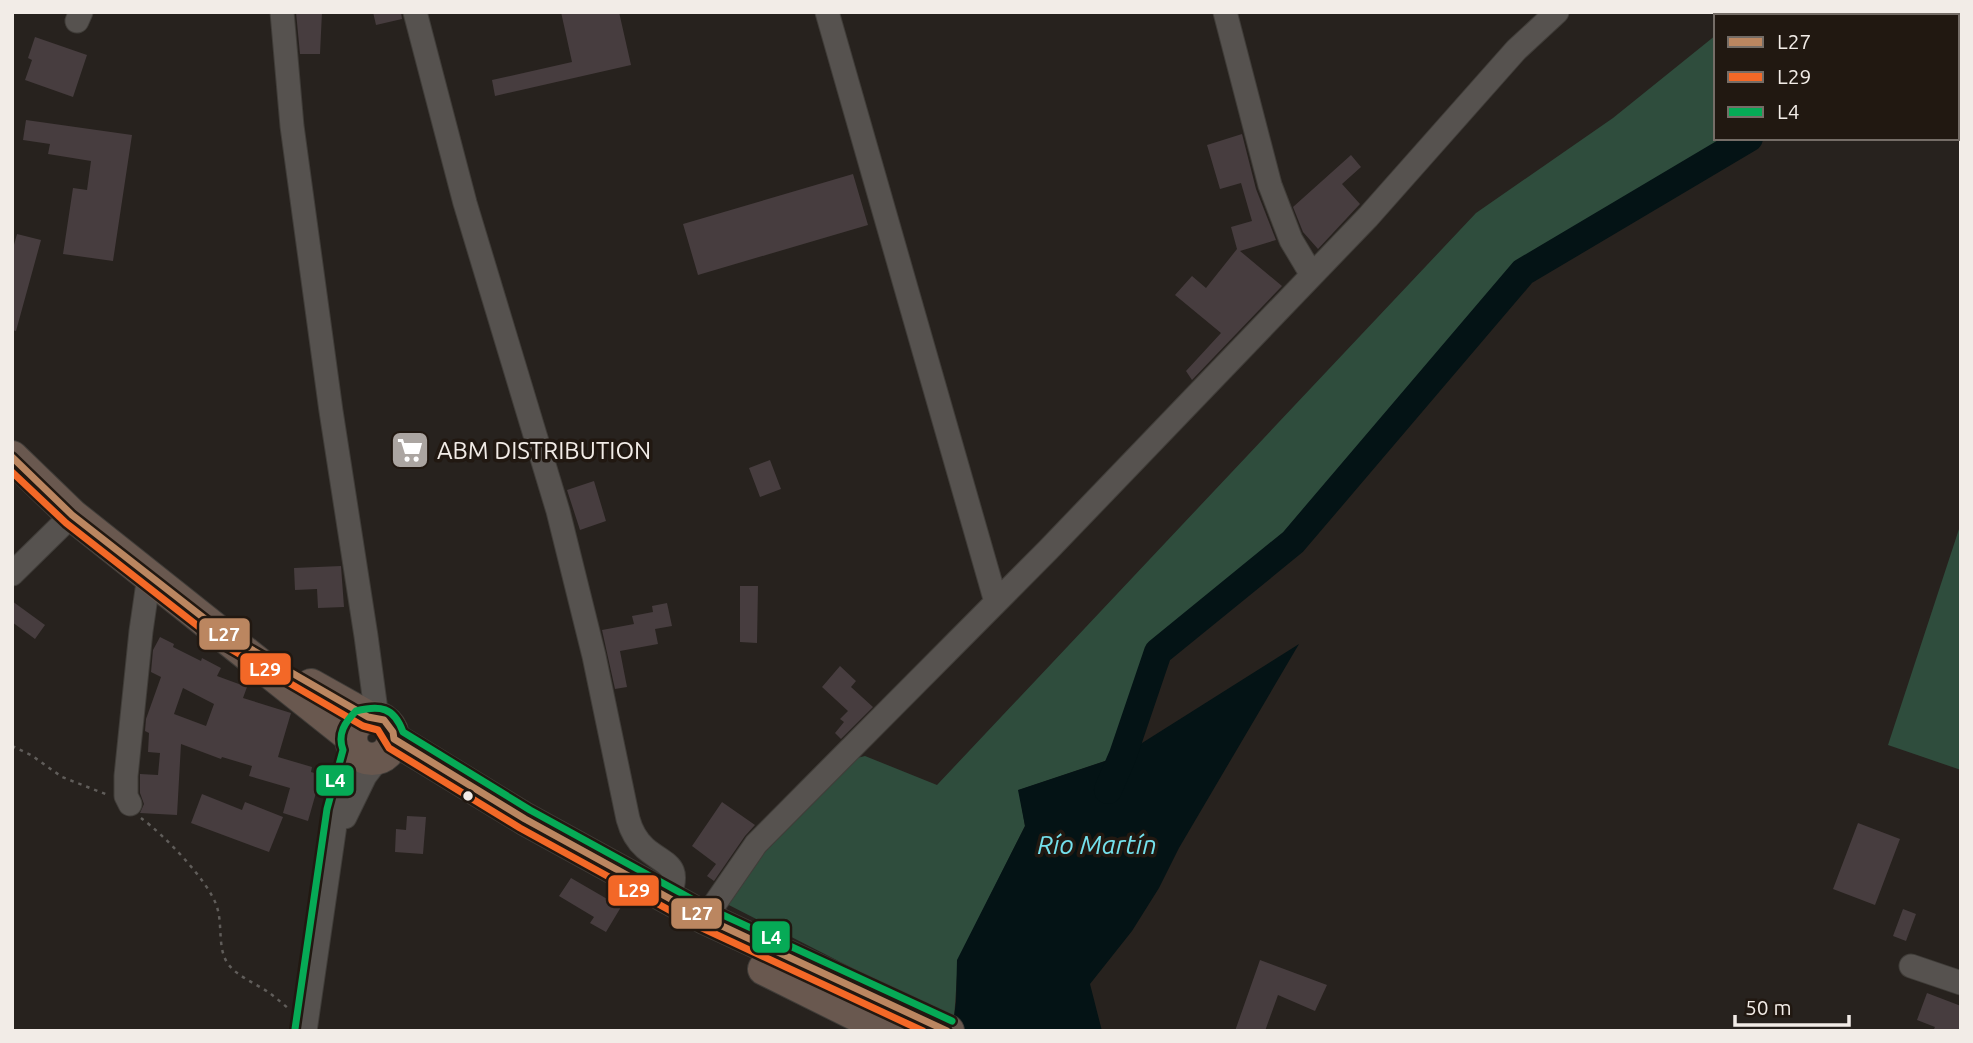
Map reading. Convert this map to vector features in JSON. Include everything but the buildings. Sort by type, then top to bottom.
[{"type":"highway","points":[[12,457],[72,515],[223,633],[373,733],[664,916],[774,975],[878,1016],[948,1031]]},
{"type":"highway","points":[[373,733],[705,918],[788,959],[878,1016]]},
{"type":"street","points":[[282,12],[292,126],[373,733],[365,776],[331,845],[320,942],[306,1026]]},
{"type":"street","points":[[415,12],[466,203],[558,511],[594,656],[628,819],[639,842],[670,866],[674,878],[669,897]]},
{"type":"street","points":[[827,12],[996,603]]},
{"type":"street","points":[[1225,12],[1270,185],[1291,240],[1311,275]]},
{"type":"street","points":[[705,918],[756,844],[996,603],[1402,181],[1516,50],[1557,12]]},
{"type":"street","points":[[12,574],[72,515]]},
{"type":"street","points":[[130,804],[126,796],[126,776],[149,576]]},
{"type":"street","points":[[1911,966],[1961,983]]},
{"type":"path","points":[[12,746],[31,755],[62,777],[130,804],[136,814],[168,841],[202,880],[217,907],[223,956],[228,963],[239,974],[271,994],[306,1026]]},
{"type":"green space","points":[[1744,12],[1961,12],[1959,14],[1742,14]]},
{"type":"green space","points":[[1714,37],[1714,140],[1746,140],[1523,272],[1293,542],[1158,652],[1123,755],[1019,790],[1025,826],[958,960],[954,1020],[721,901],[833,764],[865,756],[937,785],[1476,213],[1613,118]]},
{"type":"green space","points":[[1961,523],[1961,770],[1888,745]]},
{"type":"water","name":"Río Martín","points":[[1299,644],[1179,848],[1159,888],[1132,931],[1090,984],[1102,1031],[952,1031],[957,960],[1025,826],[1018,790],[1123,755]]},
{"type":"waterway","points":[[1108,790],[1123,755],[1158,652],[1293,542],[1523,272],[1746,140]]},
{"type":"transit line","name":"L27","points":[[12,457],[72,515],[223,633],[368,717],[384,720],[393,732],[394,739],[525,819],[705,918],[947,1031]]},
{"type":"transit line","name":"L29","points":[[12,472],[66,523],[217,641],[363,726],[378,730],[389,748],[520,828],[700,927],[923,1031]]},
{"type":"transit line","name":"L4","points":[[295,1029],[327,809],[343,750],[342,734],[345,724],[356,711],[372,708],[391,713],[403,732],[530,810],[710,909],[952,1021]]},
{"type":"place","name":"ABM DISTRIBUTION","points":[[410,450]]}]
